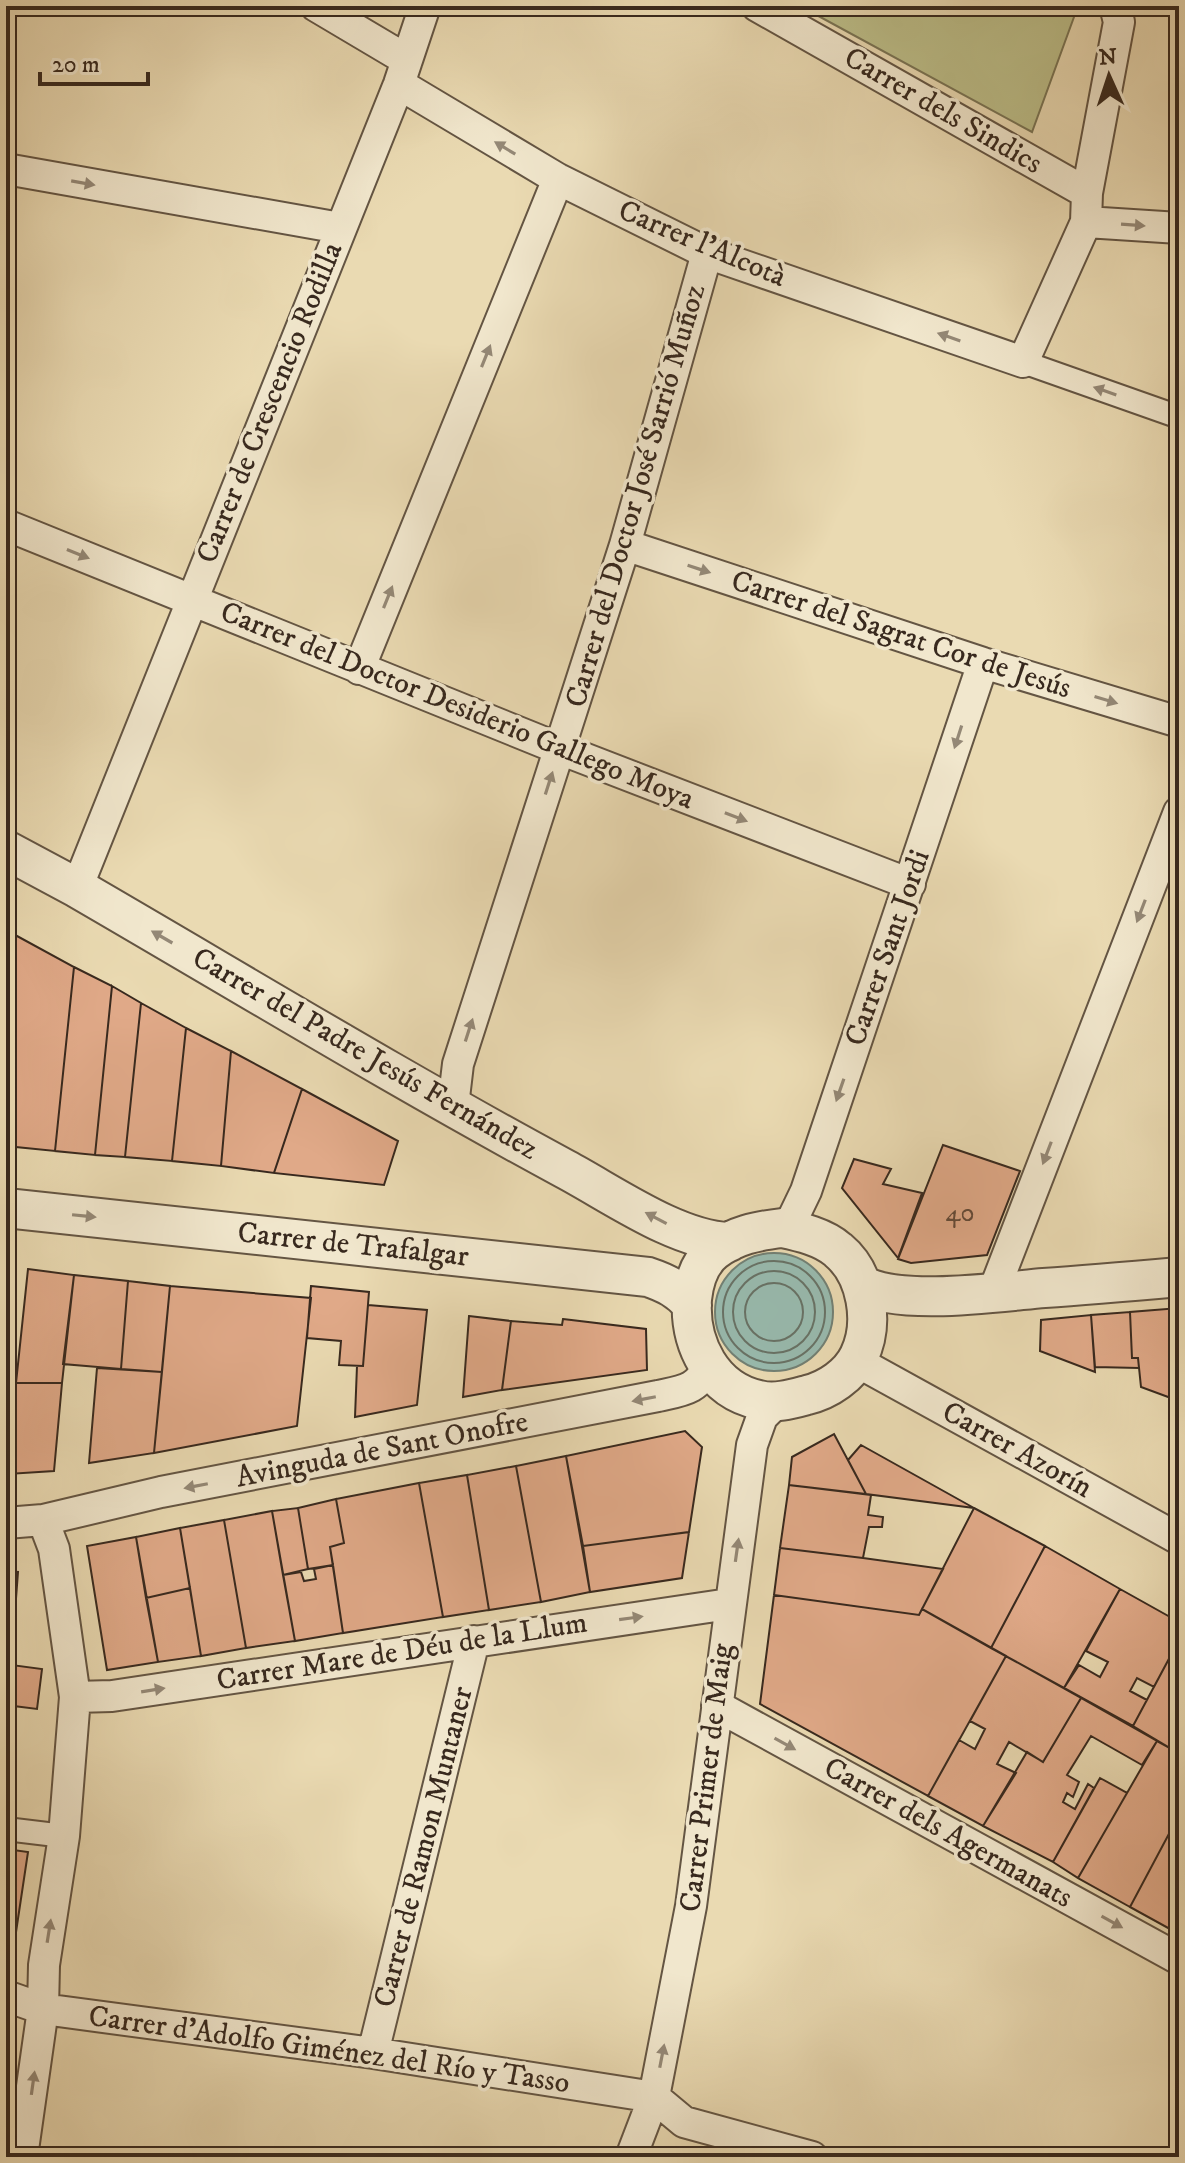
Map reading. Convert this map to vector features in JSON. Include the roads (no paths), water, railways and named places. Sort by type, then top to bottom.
[{"type":"street","name":"Carrer l'Alcotà","points":[[316,6],[403,72],[558,179],[707,253],[1023,362]]},
{"type":"street","name":"Carrer de Crescencio Rodilla","points":[[77,888],[403,72],[425,6]]},
{"type":"street","name":"Carrer dels Sindics","points":[[757,6],[1008,146],[1086,208]]},
{"type":"street","points":[[1117,14],[1086,208],[1023,362],[1179,417]]},
{"type":"street","points":[[6,169],[340,228]]},
{"type":"street","points":[[359,669],[558,179]]},
{"type":"street","points":[[1086,208],[1179,228]]},
{"type":"street","name":"Carrer del Doctor José Sarrió Muñoz","points":[[453,1106],[458,1064],[625,545],[707,253]]},
{"type":"street","name":"Carrer del Doctor Desiderio Gallego Moya","points":[[6,525],[560,749],[910,884]]},
{"type":"street","name":"Carrer del Sagrat Cor de Jesús","points":[[625,545],[983,663],[1179,722]]},
{"type":"street","name":"Carrer Sant Jordi","points":[[782,1228],[793,1218],[806,1191],[983,663]]},
{"type":"street","points":[[993,1293],[1179,812]]},
{"type":"street","name":"Carrer del Padre Jesús Fernández","points":[[6,850],[453,1106],[677,1229],[703,1239],[729,1242]]},
{"type":"street","name":"Carrer de Trafalgar","points":[[6,1208],[648,1277],[672,1286],[692,1305]]},
{"type":"street","points":[[862,1347],[868,1320],[862,1285],[838,1250],[819,1239],[782,1228],[744,1235],[713,1252],[697,1272],[691,1324],[707,1365],[719,1379],[738,1392],[759,1400],[778,1401],[812,1394],[830,1386],[862,1347],[885,1318],[993,1293]]},
{"type":"street","points":[[862,1285],[889,1294],[993,1293],[1179,1277]]},
{"type":"street","name":"Carrer Azorín","points":[[862,1347],[1179,1539]]},
{"type":"street","name":"Avinguda de Sant Onofre","points":[[6,1520],[43,1520],[161,1492],[672,1393],[697,1384],[704,1377],[707,1365]]},
{"type":"street","name":"Carrer Primer de Maig","points":[[631,2157],[654,2097],[691,1906],[752,1445],[762,1417],[778,1401]]},
{"type":"street","points":[[22,2157],[43,2009],[44,1965],[64,1836],[75,1697],[54,1549],[43,1520]]},
{"type":"street","name":"Carrer Mare de Déu de la Llum","points":[[75,1697],[112,1696],[729,1604]]},
{"type":"street","name":"Carrer de Ramon Muntaner","points":[[373,2053],[474,1641]]},
{"type":"street","name":"Carrer dels Agermanats","points":[[717,1706],[1179,1959]]},
{"type":"street","points":[[6,1829],[64,1836]]},
{"type":"street","name":"Carrer d'Adolfo Giménez del Río y Tasso","points":[[6,1996],[43,2009],[373,2053],[654,2097]]},
{"type":"street","points":[[654,2097],[684,2122],[812,2157]]},
{"type":"water","points":[[774,1253],[797,1257],[816,1270],[829,1289],[833,1312],[829,1335],[816,1354],[797,1367],[774,1371],[751,1367],[732,1354],[719,1335],[715,1312],[719,1289],[732,1270],[751,1257]]}]
